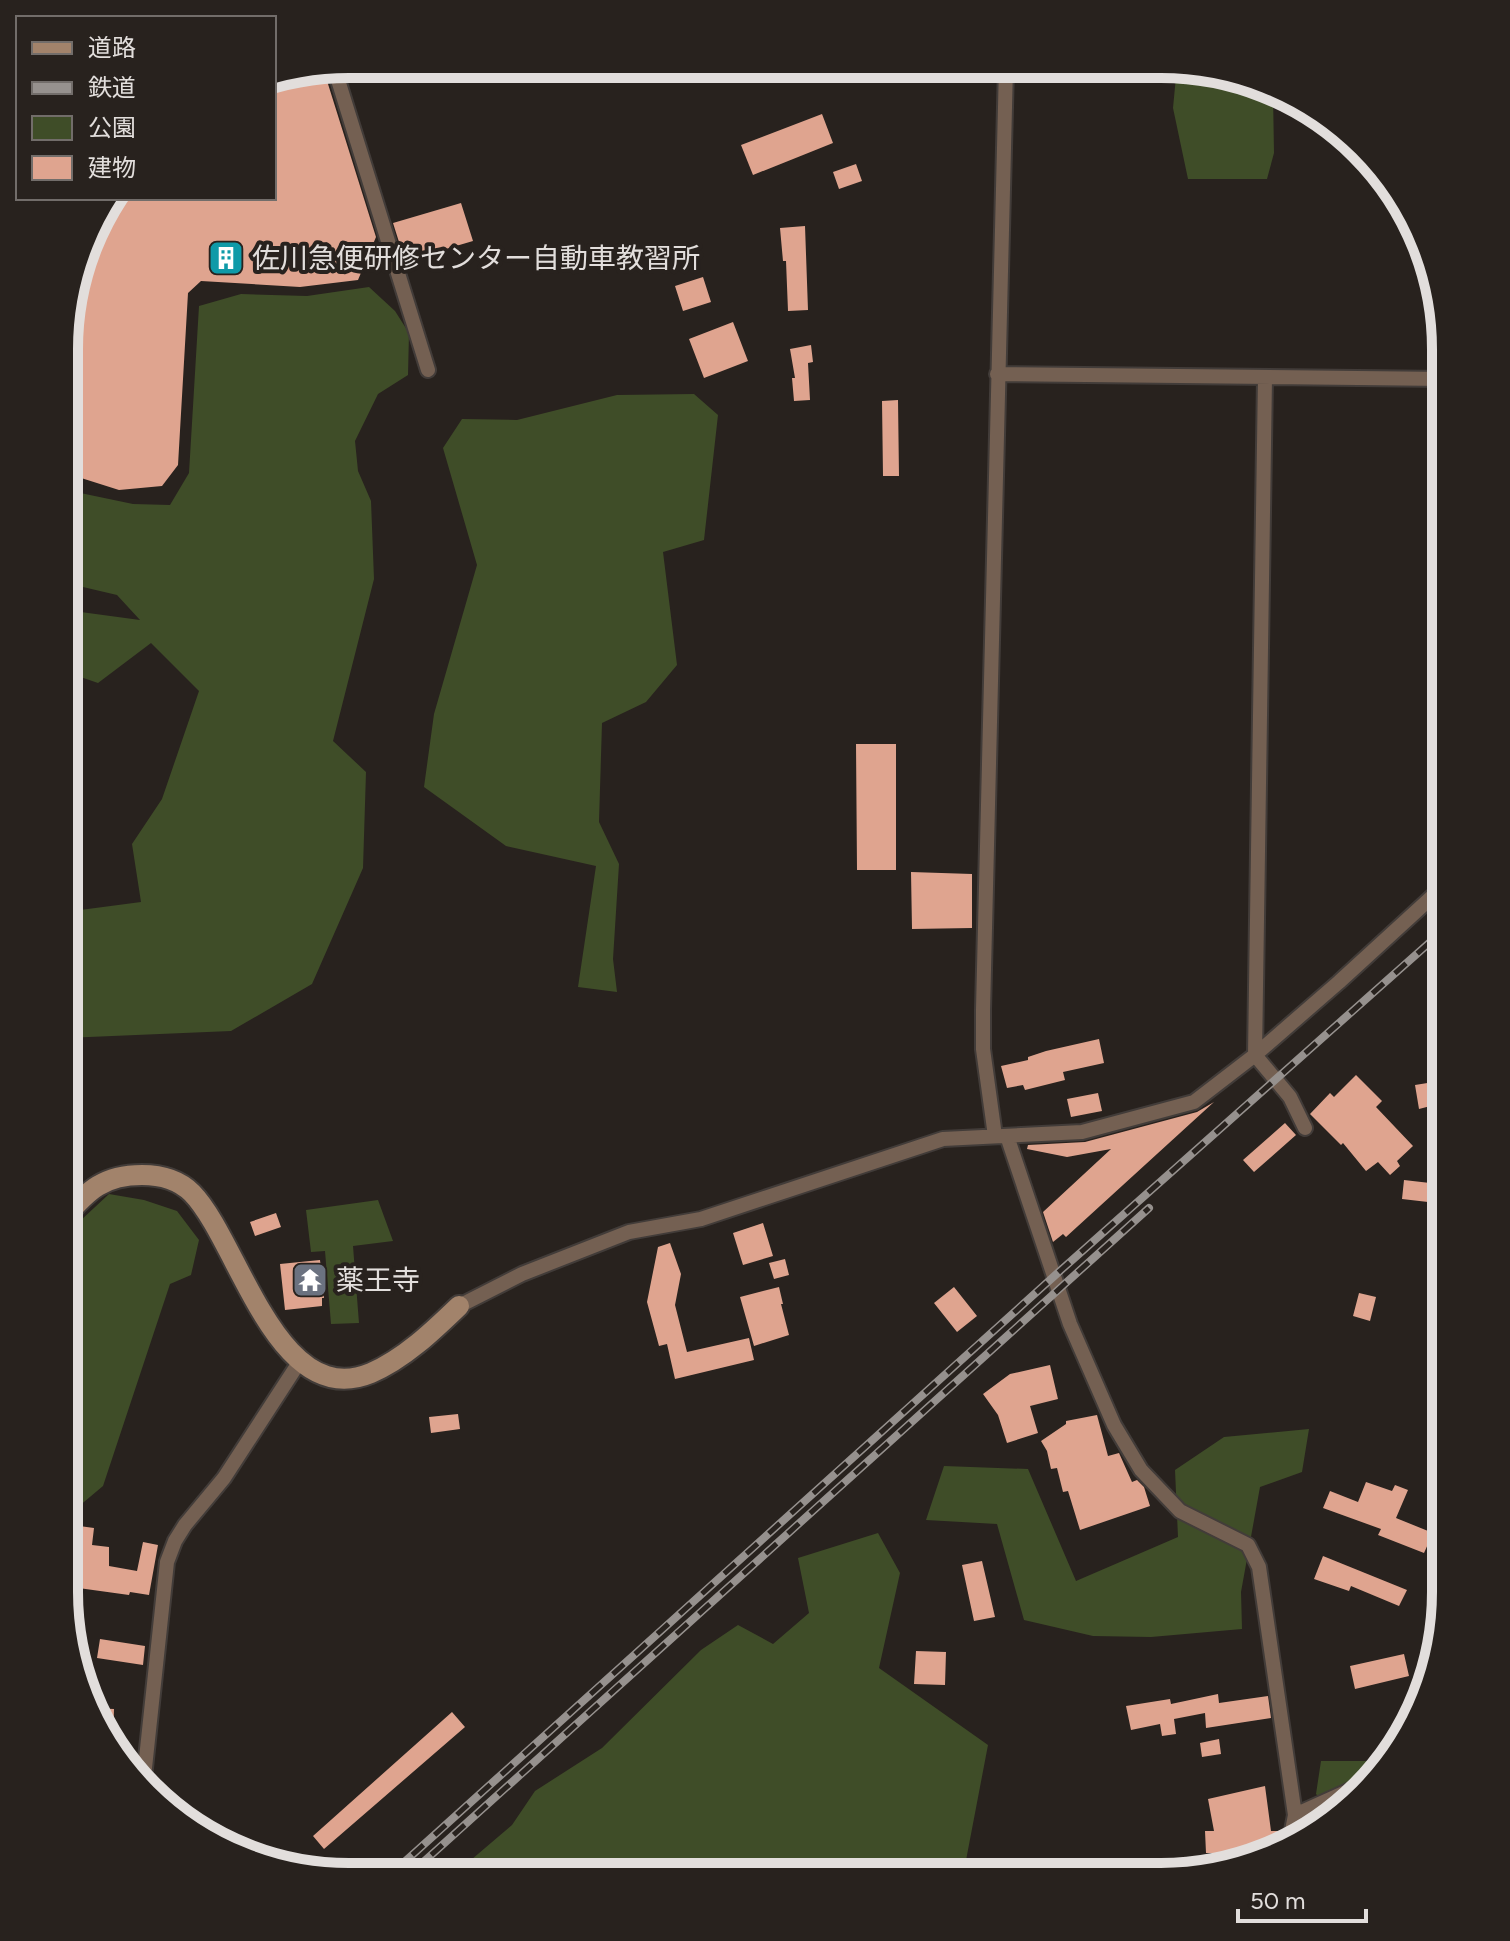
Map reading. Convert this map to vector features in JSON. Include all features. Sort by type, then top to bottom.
[{"type":"street","points":[[1006,78],[983,1049],[1001,1136],[1070,1324],[1114,1425],[1141,1470],[1180,1511],[1248,1545],[1259,1567],[1295,1815],[1292,1829]]},
{"type":"street","points":[[338,79],[428,370]]},
{"type":"street","points":[[997,374],[1432,379]]},
{"type":"street","points":[[1265,377],[1255,1055],[1290,1097],[1305,1128]]},
{"type":"street","points":[[78,1202],[104,1181],[129,1175],[151,1175],[176,1181],[192,1193],[210,1219],[278,1339],[300,1361],[335,1376],[371,1373],[394,1360],[459,1306],[522,1274],[629,1232],[701,1219],[943,1139],[1082,1132],[1194,1102],[1255,1055],[1432,897]]},
{"type":"street","points":[[145,1770],[167,1562],[175,1541],[224,1478],[300,1361]]},
{"type":"street","points":[[1295,1815],[1341,1794]]},
{"type":"green space","points":[[1176,79],[1214,83],[1273,103],[1274,153],[1267,179],[1188,179],[1173,108]]},
{"type":"green space","points":[[369,287],[395,311],[409,333],[408,375],[378,394],[355,441],[358,471],[371,501],[374,579],[333,741],[366,772],[363,868],[312,984],[231,1031],[78,1037],[78,910],[141,902],[132,844],[162,799],[199,691],[151,643],[98,683],[78,676],[78,612],[140,620],[117,595],[78,586],[78,493],[133,504],[170,505],[189,473],[199,306],[241,294],[307,296]]},
{"type":"green space","points":[[694,394],[718,415],[704,540],[663,552],[677,665],[646,702],[602,723],[599,822],[619,864],[613,959],[617,992],[578,987],[596,866],[506,846],[424,787],[434,714],[477,565],[443,448],[462,419],[517,420],[617,395]]},
{"type":"green space","points":[[109,1194],[144,1200],[177,1211],[199,1240],[191,1275],[170,1284],[103,1486],[78,1507],[78,1223]]},
{"type":"green space","points":[[378,1200],[393,1241],[353,1246],[359,1323],[331,1324],[325,1251],[311,1252],[306,1210]]},
{"type":"green space","points":[[1309,1429],[1302,1472],[1260,1487],[1241,1592],[1242,1629],[1151,1637],[1093,1636],[1024,1620],[997,1524],[926,1520],[944,1466],[1028,1469],[1076,1581],[1178,1537],[1175,1470],[1224,1437]]},
{"type":"green space","points":[[878,1533],[900,1573],[879,1668],[988,1745],[966,1862],[469,1862],[512,1825],[535,1791],[602,1748],[701,1650],[738,1625],[773,1644],[809,1613],[798,1558]]},
{"type":"green space","points":[[1321,1761],[1373,1761],[1353,1784],[1327,1806],[1316,1794]]},
{"type":"building","name":"佐川急便研修センター自動車教習所","points":[[327,79],[376,237],[358,280],[300,287],[201,281],[188,293],[178,465],[162,486],[119,490],[78,477],[80,313],[92,262],[114,213],[123,200],[276,200],[276,88]]},
{"type":"building","points":[[822,114],[833,143],[753,175],[741,145]]},
{"type":"building","points":[[856,164],[862,181],[839,189],[833,172]]},
{"type":"building","points":[[461,203],[473,241],[405,261],[393,223]]},
{"type":"building","points":[[805,226],[808,310],[788,311],[786,261],[783,261],[780,228]]},
{"type":"building","points":[[703,277],[711,302],[683,311],[675,286]]},
{"type":"building","points":[[733,322],[748,361],[704,378],[689,339]]},
{"type":"building","points":[[811,345],[813,362],[808,363],[810,400],[794,401],[792,378],[795,378],[790,349]]},
{"type":"building","points":[[898,400],[899,476],[883,476],[882,401]]},
{"type":"building","points":[[856,744],[896,744],[896,870],[857,870]]},
{"type":"building","points":[[911,872],[972,874],[972,928],[912,929]]},
{"type":"building","points":[[1099,1039],[1104,1063],[1063,1072],[1065,1080],[1025,1090],[1023,1085],[1007,1088],[1001,1066],[1028,1060],[1028,1057],[1046,1051]]},
{"type":"building","points":[[1356,1075],[1382,1101],[1376,1107],[1413,1146],[1397,1161],[1400,1166],[1390,1175],[1378,1162],[1366,1171],[1343,1143],[1341,1145],[1310,1114],[1330,1093],[1334,1097]]},
{"type":"building","points":[[1431,1082],[1431,1106],[1419,1109],[1415,1085]]},
{"type":"building","points":[[1098,1093],[1102,1111],[1071,1117],[1067,1099]]},
{"type":"building","points":[[1214,1102],[1066,1237],[1063,1234],[1053,1242],[1043,1212],[1111,1149],[1067,1157],[1027,1149],[1028,1145],[1085,1142],[1197,1112]]},
{"type":"building","points":[[1285,1123],[1296,1135],[1254,1172],[1243,1160]]},
{"type":"building","points":[[1404,1180],[1430,1183],[1428,1202],[1402,1199]]},
{"type":"building","points":[[276,1213],[281,1227],[255,1236],[250,1222]]},
{"type":"building","points":[[763,1223],[773,1256],[743,1265],[733,1233]]},
{"type":"building","points":[[670,1243],[681,1274],[675,1305],[687,1352],[749,1338],[754,1360],[675,1379],[667,1344],[659,1346],[647,1302],[658,1247]]},
{"type":"building","points":[[785,1259],[789,1275],[774,1279],[769,1263]]},
{"type":"building","points":[[320,1260],[322,1306],[285,1310],[280,1264]]},
{"type":"building","points":[[779,1287],[789,1335],[754,1346],[740,1297]]},
{"type":"building","points":[[954,1287],[977,1316],[957,1332],[934,1303]]},
{"type":"building","points":[[1359,1293],[1376,1297],[1370,1321],[1353,1316]]},
{"type":"building","points":[[1050,1365],[1058,1399],[1030,1406],[1038,1433],[1007,1443],[998,1415],[983,1394],[1010,1374]]},
{"type":"building","points":[[458,1414],[460,1429],[431,1433],[429,1417]]},
{"type":"building","points":[[1097,1415],[1108,1456],[1119,1453],[1132,1482],[1137,1480],[1144,1487],[1150,1506],[1080,1530],[1068,1491],[1063,1492],[1057,1468],[1051,1469],[1041,1441],[1066,1421]]},
{"type":"building","points":[[1366,1482],[1392,1491],[1395,1485],[1408,1490],[1396,1518],[1431,1532],[1424,1553],[1378,1535],[1381,1529],[1323,1508],[1330,1491],[1358,1502]]},
{"type":"building","points":[[78,1526],[94,1528],[92,1545],[109,1547],[109,1566],[137,1571],[143,1542],[158,1545],[149,1595],[130,1592],[129,1595],[78,1588]]},
{"type":"building","points":[[1323,1556],[1407,1590],[1399,1606],[1351,1586],[1349,1591],[1314,1579]]},
{"type":"building","points":[[982,1561],[995,1617],[974,1621],[962,1565]]},
{"type":"building","points":[[100,1639],[145,1646],[143,1665],[97,1658]]},
{"type":"building","points":[[916,1651],[946,1652],[945,1685],[914,1684]]},
{"type":"building","points":[[1404,1654],[1409,1676],[1355,1689],[1350,1666]]},
{"type":"building","points":[[1218,1694],[1219,1703],[1268,1696],[1271,1718],[1206,1728],[1205,1713],[1174,1719],[1176,1734],[1162,1736],[1160,1724],[1131,1730],[1126,1706],[1170,1699],[1171,1704]]},
{"type":"building","points":[[105,1709],[114,1709],[113,1727]]},
{"type":"building","points":[[452,1712],[465,1727],[324,1849],[313,1836]]},
{"type":"building","points":[[1219,1739],[1221,1754],[1202,1757],[1200,1743]]},
{"type":"building","points":[[1265,1786],[1271,1831],[1282,1831],[1282,1835],[1233,1853],[1206,1853],[1205,1831],[1214,1831],[1208,1799]]},
{"type":"railway","points":[[404,1862],[1432,941]]},
{"type":"railway","points":[[423,1862],[1149,1208]]},
{"type":"place","name":"佐川急便研修センター自動車教習所","points":[[226,258]]},
{"type":"place","name":"薬王寺","points":[[310,1280]]}]
